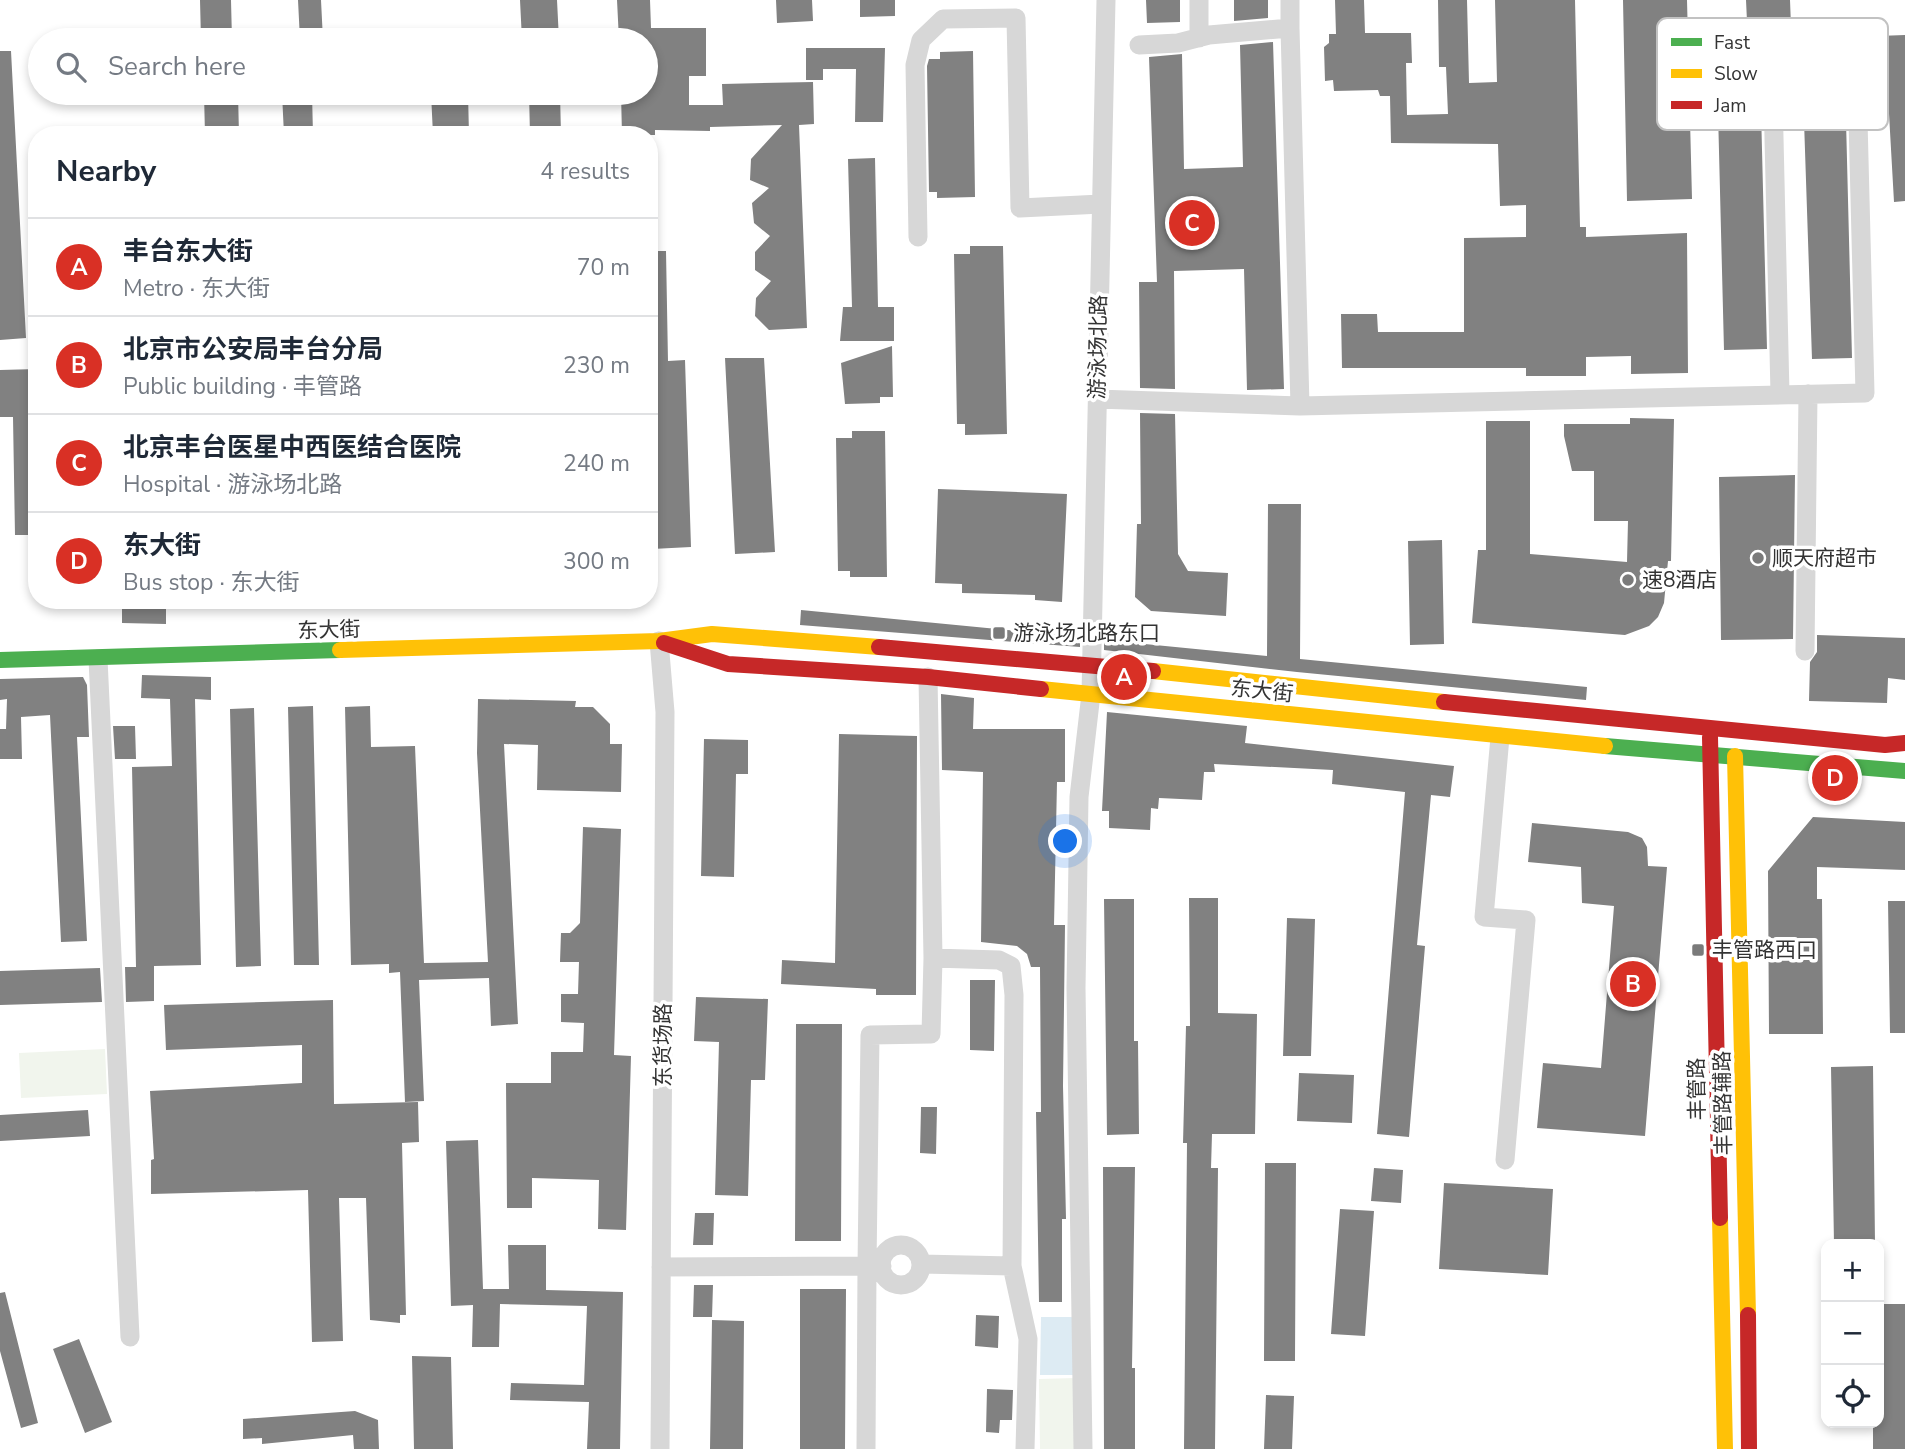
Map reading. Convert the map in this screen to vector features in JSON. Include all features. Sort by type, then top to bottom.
[{"type":"main road","name":"东大街","points":[[0,660],[659,641],[712,634],[1092,664],[1295,688],[1709,729],[1885,745],[1905,743]]},
{"type":"main road","name":"东大街","points":[[659,641],[728,664],[928,677],[1500,737],[1905,771]]},
{"type":"main road","name":"丰管路","points":[[1709,729],[1725,1449]]},
{"type":"main road","name":"丰管路辅路","points":[[1735,756],[1746,1136],[1749,1449]]},
{"type":"main road","points":[[1720,1192],[1746,1136]]},
{"type":"street","name":"游泳场北路","points":[[1083,1449],[1076,988],[1079,797],[1091,694],[1106,0]]},
{"type":"street","points":[[1199,0],[1199,38]]},
{"type":"street","points":[[1290,0],[1300,406]]},
{"type":"street","points":[[918,237],[915,65],[921,40],[943,19],[1016,18],[1020,208],[1101,204]]},
{"type":"street","points":[[1139,45],[1178,43],[1199,38],[1290,28]]},
{"type":"street","points":[[1774,130],[1780,394]]},
{"type":"street","points":[[1097,399],[1300,406],[1865,393],[1858,130]]},
{"type":"street","points":[[1805,651],[1808,394]]},
{"type":"street","name":"东货场路","points":[[659,641],[665,712],[660,1449]]},
{"type":"street","points":[[98,659],[130,1337]]},
{"type":"street","points":[[866,1449],[874,1266],[870,1035],[931,1034],[933,958],[928,677]]},
{"type":"street","points":[[1500,737],[1484,916],[1527,920],[1504,1160]]},
{"type":"street","points":[[933,958],[999,960],[1011,966],[1014,995],[1012,1266],[1028,1339],[1025,1449]]},
{"type":"street","points":[[661,1267],[874,1266],[890,1281],[903,1284],[915,1279],[921,1264],[915,1250],[904,1245],[887,1251],[874,1266]]},
{"type":"street","points":[[921,1264],[1012,1266]]},
{"type":"shaded area","points":[[105,1049],[107,1094],[21,1098],[19,1053]]},
{"type":"shaded area","points":[[1041,1317],[1077,1317],[1077,1375],[1040,1375]]},
{"type":"shaded area","points":[[1076,1378],[1077,1449],[1040,1449],[1039,1379]]},
{"type":"building","points":[[200,0],[231,0],[232,28],[201,28]]},
{"type":"building","points":[[298,0],[321,0],[322,28],[299,28]]},
{"type":"building","points":[[520,0],[557,0],[558,28],[521,28]]},
{"type":"building","points":[[617,0],[650,0],[651,28],[618,28]]},
{"type":"building","points":[[776,0],[812,0],[813,21],[777,23]]},
{"type":"building","points":[[860,0],[895,0],[895,16],[860,17]]},
{"type":"building","points":[[1146,0],[1180,0],[1180,22],[1147,23]]},
{"type":"building","points":[[1234,0],[1268,0],[1268,18],[1234,21]]},
{"type":"building","points":[[1335,0],[1364,0],[1365,33],[1411,33],[1412,63],[1406,63],[1407,115],[1448,114],[1446,67],[1439,67],[1438,0],[1467,0],[1469,83],[1497,82],[1495,0],[1575,0],[1580,227],[1586,227],[1586,237],[1687,233],[1688,373],[1631,374],[1631,356],[1586,357],[1586,376],[1526,376],[1526,368],[1342,368],[1341,314],[1377,314],[1378,332],[1464,332],[1464,238],[1526,237],[1526,205],[1500,206],[1498,144],[1391,143],[1390,96],[1380,96],[1378,90],[1334,91],[1333,80],[1325,81],[1324,47],[1329,43],[1329,34],[1336,34]]},
{"type":"building","points":[[1623,0],[1687,0],[1687,18],[1657,18],[1657,130],[1690,130],[1692,199],[1627,201]]},
{"type":"building","points":[[1746,0],[1790,0],[1791,18],[1747,18]]},
{"type":"building","points":[[658,28],[706,28],[706,76],[689,76],[689,105],[723,105],[722,84],[813,82],[814,124],[799,125],[807,328],[769,330],[755,316],[756,298],[771,281],[755,270],[755,252],[770,236],[754,223],[752,203],[769,188],[750,180],[751,159],[782,125],[710,127],[710,131],[622,126],[621,105],[658,105]]},
{"type":"building","points":[[1905,35],[1905,201],[1894,202],[1888,96],[1888,36]]},
{"type":"building","points":[[1273,42],[1284,389],[1247,390],[1244,269],[1174,271],[1175,389],[1140,388],[1139,282],[1157,282],[1149,57],[1182,54],[1184,169],[1243,167],[1240,45]]},
{"type":"building","points":[[806,48],[885,48],[883,122],[855,122],[856,69],[823,69],[823,80],[806,80]]},
{"type":"building","points":[[0,51],[11,51],[26,338],[0,340]]},
{"type":"building","points":[[973,51],[975,197],[937,198],[937,192],[929,192],[927,66],[929,59],[940,59],[940,52]]},
{"type":"building","points":[[204,105],[238,105],[239,126],[205,126]]},
{"type":"building","points":[[283,105],[312,105],[313,126],[284,126]]},
{"type":"building","points":[[432,105],[468,105],[469,126],[433,126]]},
{"type":"building","points":[[529,105],[560,105],[561,126],[530,126]]},
{"type":"building","points":[[1718,130],[1762,130],[1767,349],[1724,350]]},
{"type":"building","points":[[1804,130],[1846,130],[1852,358],[1812,359]]},
{"type":"building","points":[[875,158],[878,307],[894,307],[894,341],[840,341],[843,307],[852,307],[848,159]]},
{"type":"building","points":[[970,246],[1003,246],[1007,434],[965,435],[965,424],[957,424],[954,254],[970,254]]},
{"type":"building","points":[[658,251],[666,251],[668,361],[685,360],[691,547],[658,549]]},
{"type":"building","points":[[892,346],[893,397],[880,397],[880,403],[845,404],[841,363]]},
{"type":"building","points":[[725,358],[764,358],[775,552],[735,554]]},
{"type":"building","points":[[28,369],[28,535],[15,535],[13,417],[0,417],[0,370]]},
{"type":"building","points":[[1140,413],[1175,414],[1178,554],[1188,571],[1228,573],[1226,616],[1151,611],[1135,597],[1137,524],[1141,524]]},
{"type":"building","points":[[1630,418],[1674,419],[1671,561],[1668,561],[1664,603],[1658,617],[1649,626],[1625,635],[1472,623],[1478,550],[1486,550],[1486,421],[1530,421],[1530,554],[1627,562],[1628,521],[1594,521],[1594,471],[1572,471],[1564,424],[1630,424]]},
{"type":"building","points":[[852,431],[885,431],[887,577],[850,577],[850,571],[838,571],[836,438],[852,438]]},
{"type":"building","name":"顺天府超市","points":[[1795,475],[1793,639],[1721,640],[1719,477]]},
{"type":"building","points":[[938,489],[1067,494],[1062,602],[1035,600],[1035,595],[962,593],[962,584],[935,583]]},
{"type":"building","points":[[1268,504],[1301,504],[1300,659],[1587,687],[1586,700],[1104,650],[1104,640],[1267,656]]},
{"type":"building","points":[[1442,540],[1444,644],[1410,645],[1408,541]]},
{"type":"building","points":[[122,609],[166,609],[166,624],[122,623]]},
{"type":"building","points":[[801,610],[1080,637],[1080,647],[800,625]]},
{"type":"building","points":[[1817,635],[1905,638],[1905,680],[1888,678],[1887,703],[1809,701],[1810,662],[1817,652]]},
{"type":"building","points":[[142,675],[211,677],[211,700],[195,699],[201,965],[154,966],[154,1001],[126,1002],[125,967],[136,967],[132,767],[172,766],[170,699],[141,698]]},
{"type":"building","points":[[83,677],[87,685],[89,737],[77,737],[87,941],[61,942],[50,715],[21,717],[22,759],[0,759],[0,729],[6,729],[7,699],[0,700],[0,679]]},
{"type":"building","points":[[941,694],[974,698],[973,729],[1065,729],[1065,782],[1057,782],[1054,925],[1065,925],[1063,1086],[1066,1219],[1062,1219],[1062,1302],[1039,1302],[1036,1112],[1041,1112],[1040,967],[1031,967],[1027,954],[1017,946],[981,942],[983,772],[942,770]]},
{"type":"building","points":[[478,699],[576,701],[575,707],[593,707],[610,724],[610,744],[622,744],[621,792],[537,790],[538,745],[504,744],[518,1024],[491,1026],[489,978],[419,980],[424,1101],[405,1102],[400,972],[389,973],[389,964],[351,965],[345,707],[370,706],[371,747],[415,746],[424,963],[488,962],[477,753]]},
{"type":"building","points":[[313,706],[319,965],[294,965],[288,707]]},
{"type":"building","points":[[254,708],[261,966],[236,967],[230,709]]},
{"type":"building","points":[[1107,712],[1247,726],[1245,743],[1454,766],[1450,797],[1431,795],[1417,945],[1425,946],[1409,1137],[1377,1134],[1405,792],[1332,784],[1333,770],[1214,764],[1215,772],[1204,772],[1202,800],[1159,798],[1158,809],[1151,808],[1150,830],[1109,828],[1109,811],[1102,811]]},
{"type":"building","points":[[113,726],[135,726],[136,759],[115,759]]},
{"type":"building","points":[[839,734],[917,736],[916,995],[876,995],[876,989],[781,984],[782,960],[835,963]]},
{"type":"building","points":[[704,739],[748,740],[748,774],[736,774],[734,877],[701,876]]},
{"type":"building","points":[[1813,817],[1905,822],[1905,870],[1817,867],[1817,899],[1822,899],[1823,1034],[1769,1034],[1768,871]]},
{"type":"building","points":[[1532,823],[1628,832],[1642,838],[1647,847],[1648,866],[1667,867],[1645,1136],[1537,1128],[1543,1063],[1601,1068],[1614,906],[1582,903],[1581,867],[1528,862]]},
{"type":"building","points":[[583,827],[621,829],[614,1055],[631,1056],[626,1230],[598,1229],[599,1180],[532,1178],[532,1208],[507,1208],[506,1083],[551,1083],[551,1052],[583,1052],[584,1023],[561,1022],[561,994],[578,994],[579,962],[560,962],[561,933],[570,933],[580,923]]},
{"type":"building","points":[[1189,898],[1218,898],[1218,1013],[1257,1014],[1255,1134],[1212,1134],[1211,1168],[1218,1168],[1215,1449],[1184,1449],[1187,1143],[1183,1143],[1186,1026],[1190,1026]]},
{"type":"building","points":[[1104,899],[1134,899],[1134,1041],[1138,1041],[1139,1134],[1107,1135]]},
{"type":"building","points":[[1888,901],[1905,901],[1905,1033],[1890,1033]]},
{"type":"building","points":[[1287,918],[1315,919],[1311,1056],[1283,1056]]},
{"type":"building","points":[[100,968],[102,1002],[0,1005],[0,971]]},
{"type":"building","points":[[970,980],[995,980],[994,1051],[970,1050]]},
{"type":"building","points":[[696,997],[768,999],[765,1080],[751,1080],[748,1196],[715,1195],[719,1042],[694,1041]]},
{"type":"building","points":[[333,1000],[334,1104],[418,1102],[419,1142],[402,1143],[406,1315],[400,1315],[400,1323],[370,1320],[366,1198],[339,1198],[343,1341],[312,1342],[308,1190],[151,1194],[151,1160],[154,1159],[150,1091],[302,1083],[302,1045],[166,1050],[164,1005]]},
{"type":"building","points":[[796,1024],[842,1024],[841,1241],[795,1241]]},
{"type":"building","points":[[1873,1066],[1875,1239],[1834,1239],[1831,1067]]},
{"type":"building","points":[[1299,1073],[1354,1075],[1352,1123],[1297,1121]]},
{"type":"building","points":[[921,1107],[937,1107],[936,1154],[920,1153]]},
{"type":"building","points":[[88,1110],[90,1136],[0,1141],[0,1115]]},
{"type":"building","points":[[478,1140],[483,1289],[509,1289],[508,1245],[546,1245],[546,1290],[623,1292],[620,1449],[587,1449],[589,1402],[510,1400],[511,1383],[584,1385],[587,1306],[500,1304],[499,1347],[472,1347],[473,1305],[451,1306],[446,1141]]},
{"type":"building","points":[[1265,1163],[1296,1163],[1295,1361],[1264,1361]]},
{"type":"building","points":[[1103,1167],[1135,1167],[1132,1368],[1135,1368],[1135,1449],[1104,1449]]},
{"type":"building","points":[[1374,1168],[1403,1170],[1401,1203],[1371,1201]]},
{"type":"building","points":[[1444,1183],[1553,1189],[1548,1275],[1439,1269]]},
{"type":"building","points":[[1340,1209],[1374,1211],[1365,1336],[1331,1334]]},
{"type":"building","points":[[695,1213],[714,1213],[713,1245],[693,1245]]},
{"type":"building","points":[[694,1285],[713,1285],[712,1317],[693,1317]]},
{"type":"building","points":[[800,1289],[846,1289],[845,1449],[800,1449]]},
{"type":"building","points":[[5,1292],[38,1423],[21,1428],[0,1351],[0,1293]]},
{"type":"building","points":[[1884,1304],[1905,1304],[1905,1449],[1873,1449],[1873,1428],[1884,1428]]},
{"type":"building","points":[[976,1315],[999,1316],[998,1348],[975,1346]]},
{"type":"building","points":[[712,1320],[744,1321],[743,1449],[710,1449]]},
{"type":"building","points":[[79,1339],[112,1422],[85,1433],[53,1349]]},
{"type":"building","points":[[412,1356],[451,1357],[453,1449],[414,1449]]},
{"type":"building","points":[[987,1389],[1013,1390],[1012,1420],[1000,1420],[999,1433],[986,1432]]},
{"type":"building","points":[[1266,1395],[1294,1396],[1292,1449],[1264,1449]]},
{"type":"building","points":[[355,1411],[378,1420],[379,1449],[354,1449],[353,1435],[262,1444],[262,1438],[243,1439],[243,1419]]},
{"type":"traffic: fast","points":[[0,660],[340,650]]},
{"type":"traffic: fast","points":[[1605,746],[1905,771]]},
{"type":"traffic: slow","points":[[340,650],[659,641],[712,634],[879,647]]},
{"type":"traffic: slow","points":[[1153,671],[1444,702]]},
{"type":"traffic: slow","points":[[1041,689],[1605,746]]},
{"type":"traffic: slow","points":[[1735,756],[1748,1315]]},
{"type":"traffic: slow","points":[[1720,1218],[1725,1449]]},
{"type":"traffic: jam","points":[[664,643],[728,664],[928,677],[1041,689]]},
{"type":"traffic: jam","points":[[879,647],[1153,671]]},
{"type":"traffic: jam","points":[[1444,702],[1885,745],[1905,743]]},
{"type":"traffic: jam","points":[[1710,737],[1720,1218]]},
{"type":"traffic: jam","points":[[1748,1315],[1749,1449]]},
{"type":"place","name":"北京丰台医星中西医结合医院","points":[[1192,223]]},
{"type":"place","name":"顺天府超市","points":[[1758,558]]},
{"type":"place","name":"速8酒店","points":[[1628,580]]},
{"type":"place","name":"游泳场北路东口","points":[[999,633]]},
{"type":"place","name":"丰台东大街","points":[[1124,677]]},
{"type":"place","name":"东大街","points":[[1835,778]]},
{"type":"place","name":"丰管路西口","points":[[1698,950]]},
{"type":"place","name":"北京市公安局丰台分局","points":[[1633,984]]}]
